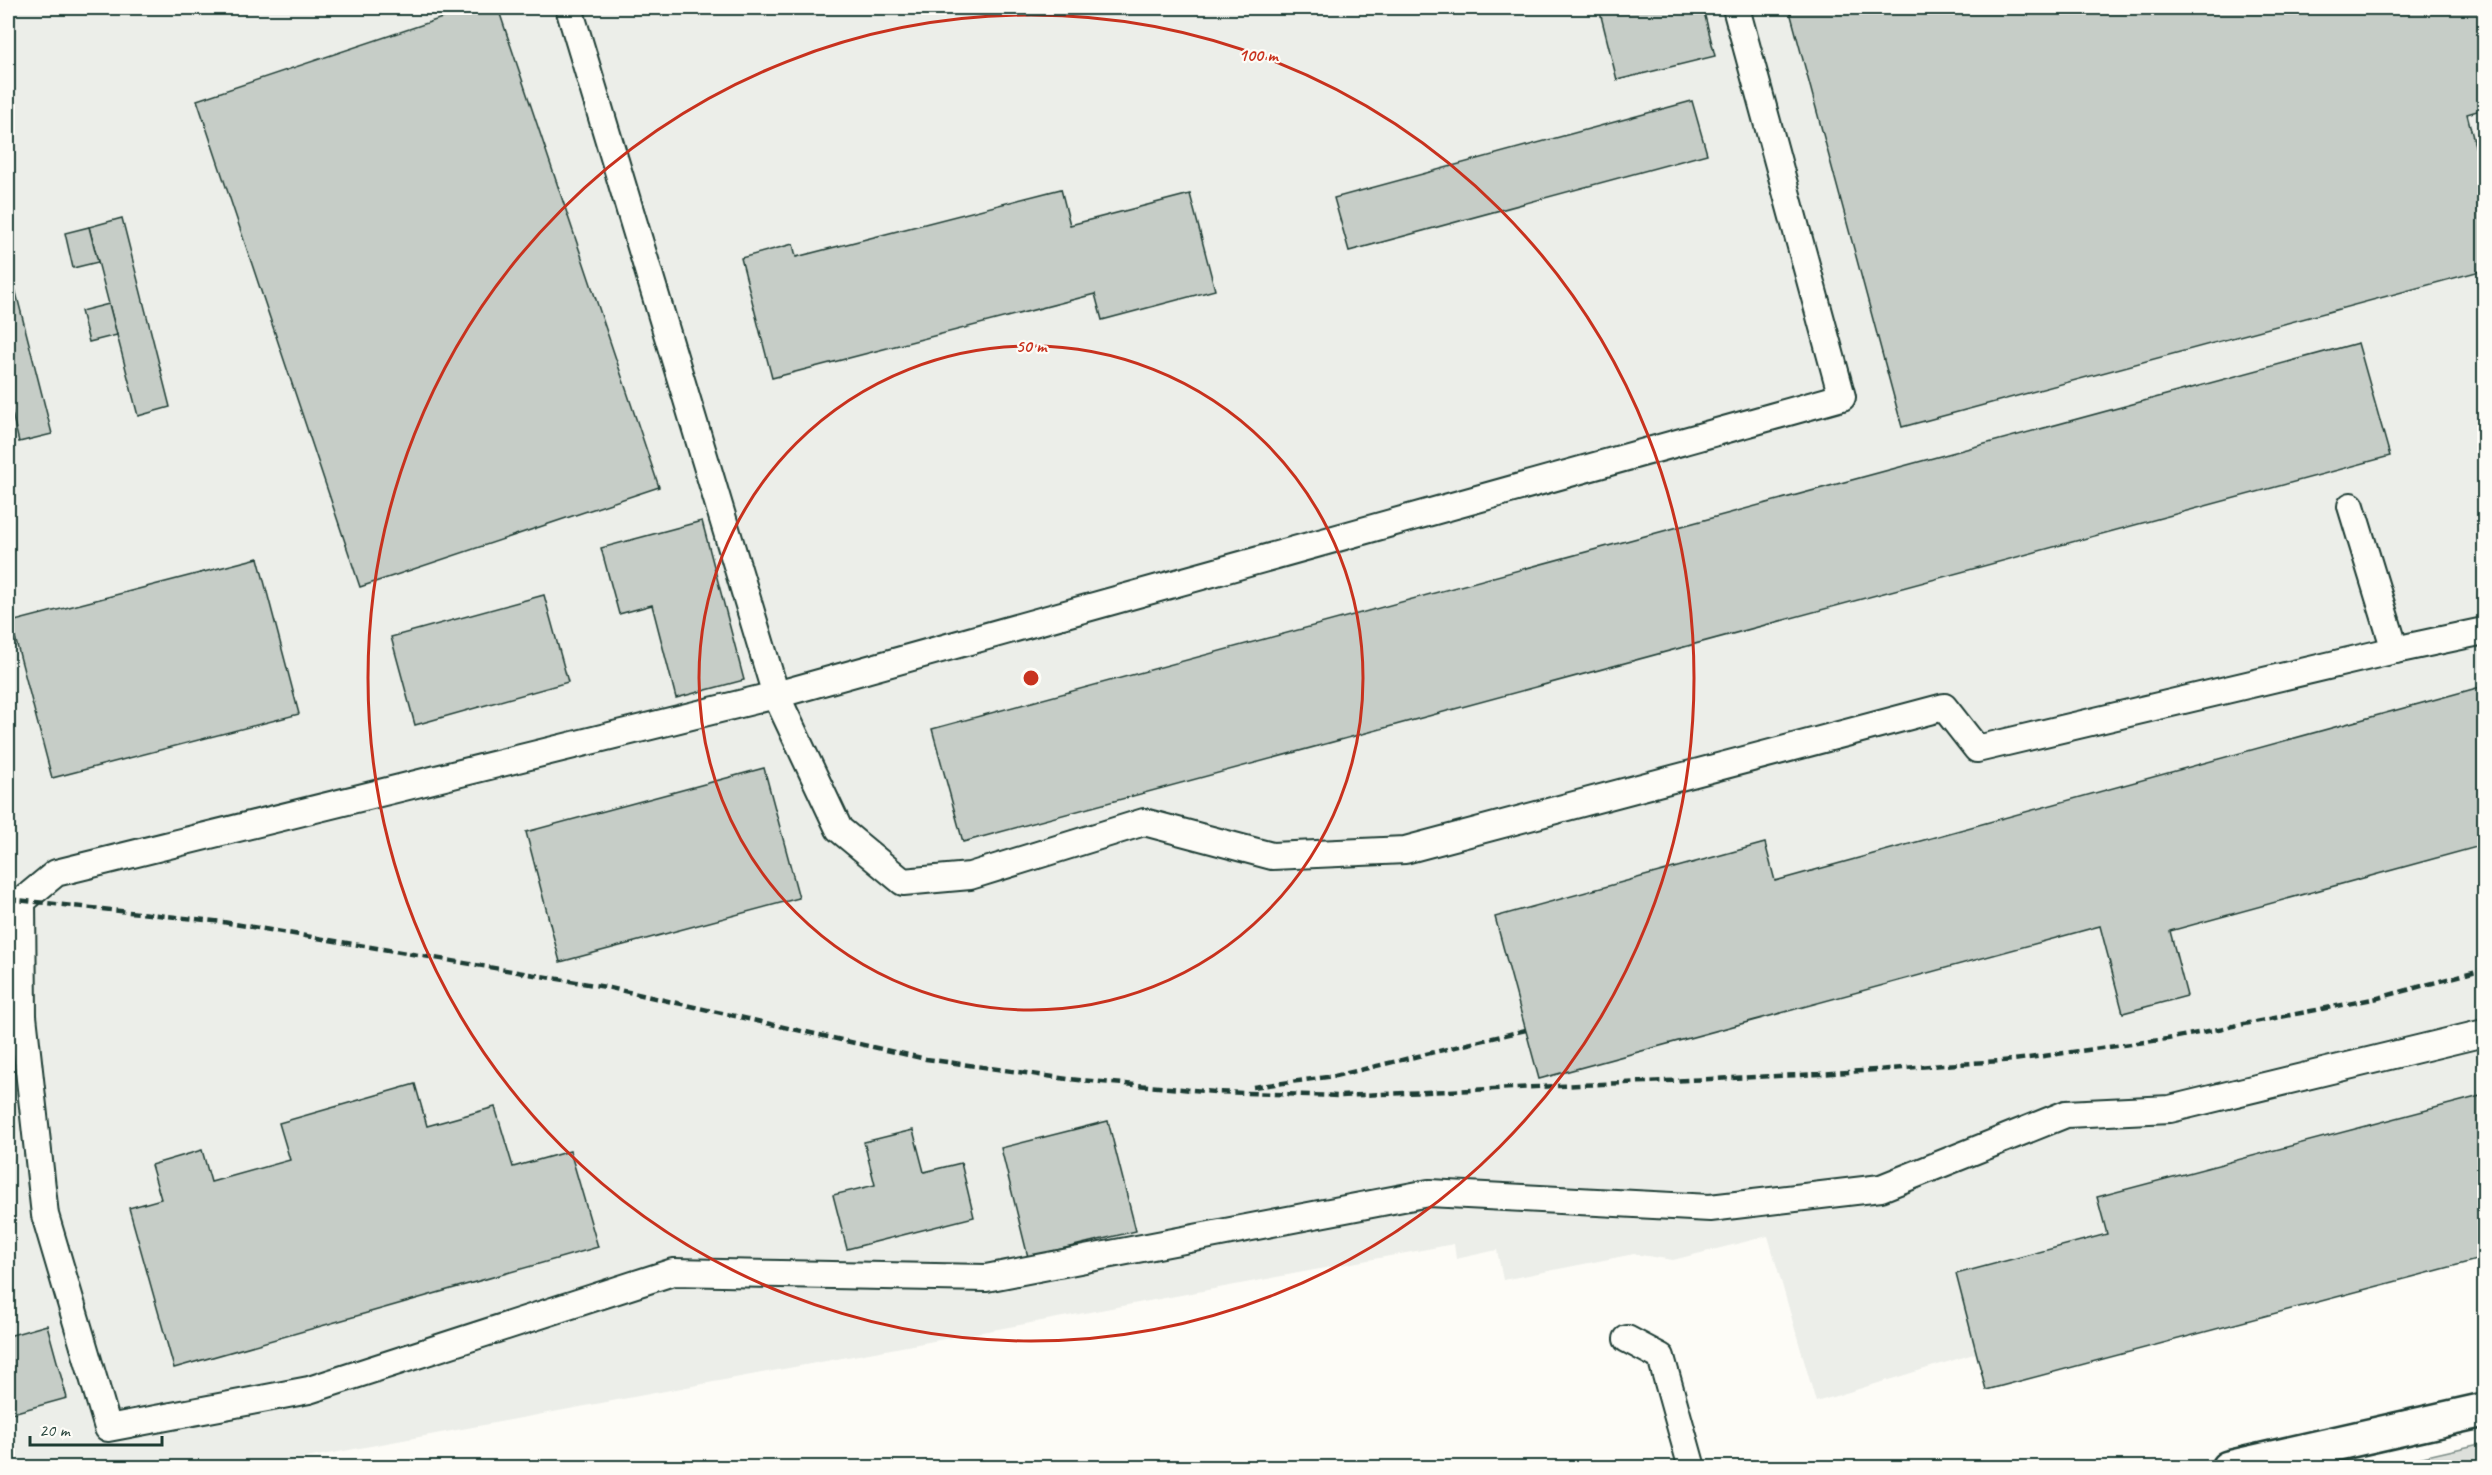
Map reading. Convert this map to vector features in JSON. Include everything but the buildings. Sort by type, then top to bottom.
[{"type":"main road","points":[[2228,1467],[2484,1410]]},
{"type":"lane","points":[[569,8],[776,695],[839,829],[903,882],[970,876],[1144,822],[1272,856],[1405,850],[1944,707],[1977,749],[2484,631]]},
{"type":"lane","points":[[1736,8],[1842,398],[776,695],[56,873],[22,901],[23,1016],[45,1215],[108,1428],[309,1390],[673,1272],[986,1278],[1429,1193],[1710,1208],[1881,1188],[2066,1114],[2170,1109],[2484,1033]]},
{"type":"lane","points":[[2351,506],[2395,650]]},
{"type":"lane","points":[[1627,1339],[1661,1357],[1692,1467]]},
{"type":"shaded area","points":[[8,8],[2484,8],[2484,1258],[1986,1390],[1977,1353],[1816,1402],[1768,1236],[1673,1260],[1634,1254],[1503,1280],[1497,1250],[1456,1259],[1454,1244],[258,1467],[15,1467],[8,1435]]},
{"type":"shaded area","points":[[2484,1443],[2484,1467],[2379,1467]]},
{"type":"railway","points":[[8,899],[223,922],[606,987],[926,1059],[1068,1079],[1215,1092],[1340,1096],[1820,1074],[2014,1060],[2167,1039],[2378,998],[2484,969]]},
{"type":"railway","points":[[1253,1087],[1335,1076],[1526,1030]]}]
